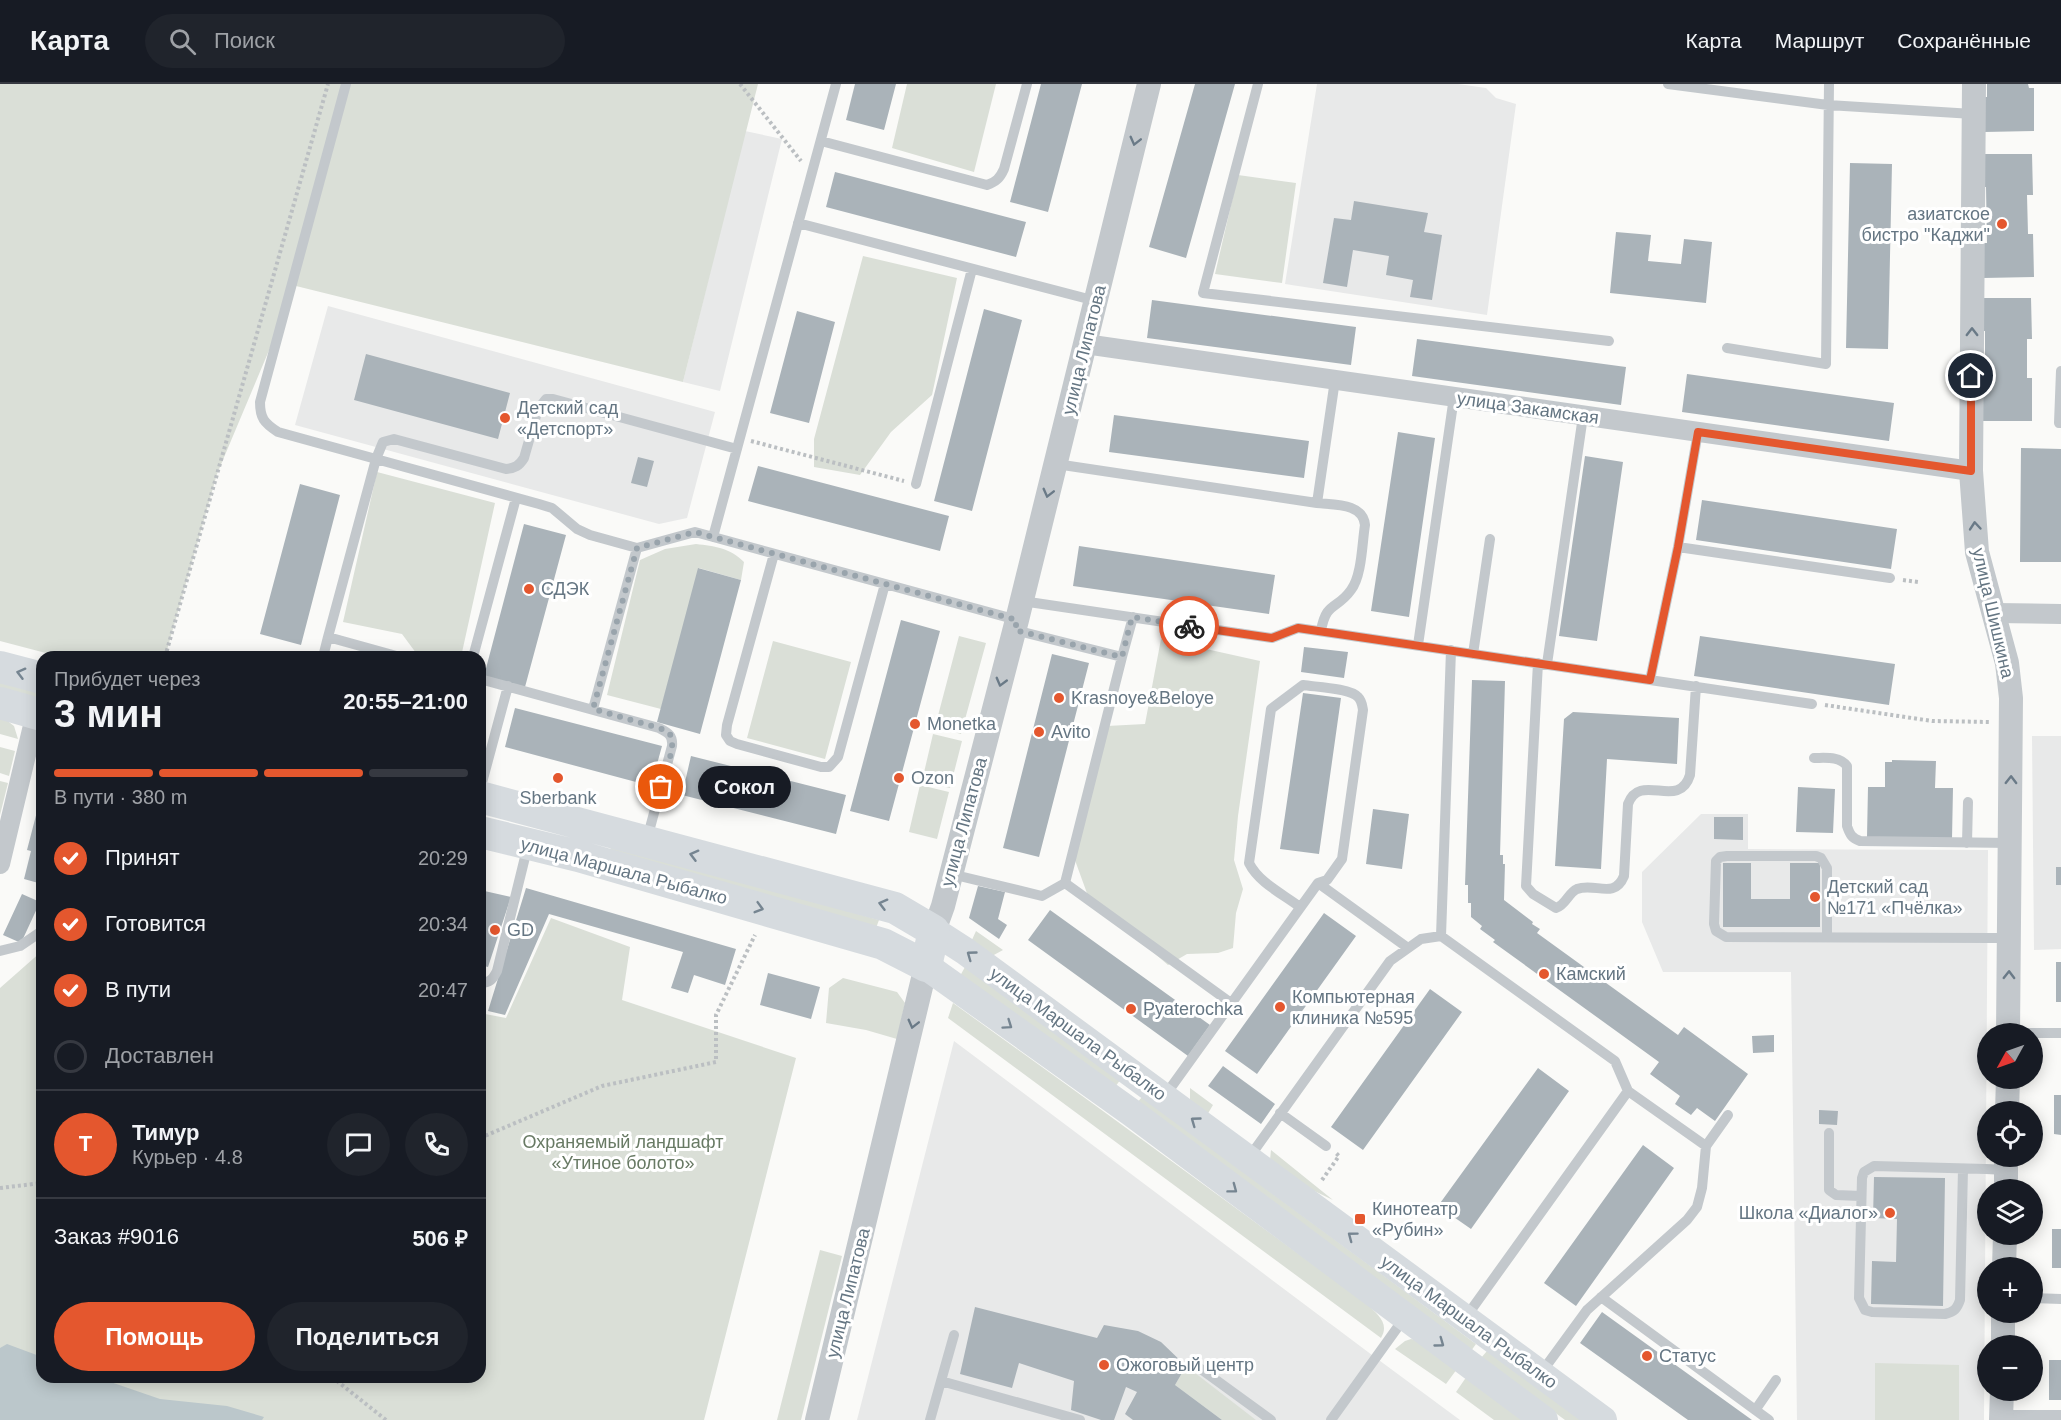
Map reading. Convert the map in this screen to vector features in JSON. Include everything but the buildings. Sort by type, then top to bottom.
[{"type":"main road","points":[[0,667],[36,676]]},
{"type":"main road","points":[[0,703],[36,713]]},
{"type":"main road","name":"улица Маршала Рыбалко","points":[[486,799],[895,908],[965,951],[1603,1420]]},
{"type":"main road","points":[[578,856],[593,855],[601,845],[596,833],[584,825]]},
{"type":"main road","name":"улица Маршала Рыбалко","points":[[486,833],[578,856],[883,944],[926,966],[1132,1113],[1544,1420]]},
{"type":"main road","name":"улица Липатова","points":[[926,966],[934,932]]},
{"type":"main road","points":[[1132,1113],[1131,1094],[1156,1092]]},
{"type":"street","name":"улица Липатова","points":[[934,932],[1018,617],[1149,84]]},
{"type":"street","name":"улица Шишкина","points":[[1974,84],[1971,471],[1977,552],[2007,663],[2012,698],[2008,1023]]},
{"type":"street","name":"улица Закамская","points":[[1085,344],[1971,471]]},
{"type":"street","points":[[1995,613],[2061,614]]},
{"type":"street","points":[[0,864],[4,834],[36,724]]},
{"type":"street","name":"улица Липатова","points":[[820,1418],[926,966]]},
{"type":"street","points":[[2002,1401],[2002,1418]]},
{"type":"lane","points":[[346,84],[260,402],[260,415],[266,424],[278,432],[552,508],[577,529],[637,548],[695,532],[885,584],[1018,617],[1122,657]]},
{"type":"lane","points":[[713,537],[836,84]]},
{"type":"lane","points":[[820,141],[987,185],[1000,177],[1004,170],[1027,84]]},
{"type":"lane","points":[[1258,84],[1203,293],[1609,341]]},
{"type":"lane","points":[[1668,84],[1828,105],[1973,114]]},
{"type":"lane","points":[[1727,348],[1826,364],[1829,84]]},
{"type":"lane","points":[[798,223],[1096,301]]},
{"type":"lane","points":[[916,484],[972,269]]},
{"type":"lane","points":[[2061,371],[2059,423],[2061,423]]},
{"type":"lane","points":[[1317,503],[1335,380]]},
{"type":"lane","points":[[1418,645],[1454,397]]},
{"type":"lane","points":[[324,651],[376,459],[383,442],[394,438],[506,469],[514,468],[524,458],[538,409],[546,399],[553,399],[739,444]]},
{"type":"lane","points":[[1583,416],[1542,664],[1526,886],[1533,894],[1556,908],[1560,907],[1574,890],[1579,888],[1608,889],[1616,888],[1621,883],[1624,876],[1628,804],[1631,795],[1645,790],[1672,792],[1688,785],[1696,686]]},
{"type":"lane","points":[[1650,680],[1678,547],[1698,432]]},
{"type":"lane","points":[[1056,464],[1353,508],[1360,512],[1365,525],[1357,576],[1352,589],[1326,613],[1322,631]]},
{"type":"lane","points":[[475,651],[516,498]]},
{"type":"lane","points":[[1473,654],[1490,539]]},
{"type":"lane","points":[[1678,547],[1890,578]]},
{"type":"lane","points":[[593,709],[637,548]]},
{"type":"lane","points":[[774,554],[726,735],[730,741],[737,744],[821,767],[829,767],[838,757],[885,584]]},
{"type":"lane","points":[[1018,617],[1132,617],[1272,638],[1298,628],[1812,704]]},
{"type":"lane","points":[[950,874],[1042,896],[1065,883],[1132,617]]},
{"type":"lane","points":[[328,637],[378,651]]},
{"type":"lane","points":[[1441,936],[1451,650]]},
{"type":"lane","points":[[486,680],[593,709],[669,733],[672,739],[646,842]]},
{"type":"lane","points":[[1156,1092],[1232,1003],[1318,883],[1327,880],[1342,859],[1363,710],[1362,703],[1358,696],[1350,692],[1303,685],[1271,709],[1249,863],[1254,873],[1300,907]]},
{"type":"lane","points":[[486,768],[508,686]]},
{"type":"lane","points":[[1814,758],[1836,758],[1847,766],[1847,826],[1854,839],[1860,841],[2011,843]]},
{"type":"lane","points":[[1967,843],[1968,802]]},
{"type":"lane","points":[[486,983],[493,979],[497,971],[528,844]]},
{"type":"lane","points":[[1827,937],[1827,868],[1821,858],[1816,856],[1727,856],[1720,857],[1716,861],[1714,867],[1714,924],[1720,935],[1827,937],[2010,938]]},
{"type":"lane","points":[[1065,883],[1232,1003]]},
{"type":"lane","points":[[1318,883],[1408,948]]},
{"type":"lane","points":[[0,951],[20,946],[36,935]]},
{"type":"lane","points":[[1248,1159],[1390,961],[1421,939],[1441,936],[1615,1061],[1628,1091],[1706,1146]]},
{"type":"lane","points":[[2043,1033],[2061,1033]]},
{"type":"lane","points":[[1464,1319],[1628,1091]]},
{"type":"lane","points":[[1280,1113],[1326,1146]]},
{"type":"lane","points":[[1541,1374],[1587,1310],[1687,1220],[1697,1207],[1702,1188],[1706,1146],[1728,1115]]},
{"type":"lane","points":[[1829,1133],[1829,1190],[1836,1195],[1861,1196]]},
{"type":"lane","points":[[1963,1168],[1958,1308],[1952,1313],[1945,1314],[1865,1310],[1859,1298],[1861,1196],[1864,1172],[1874,1167],[1963,1168],[2006,1172]]},
{"type":"lane","points":[[1601,1297],[1769,1420]]},
{"type":"lane","points":[[2043,1298],[2061,1299]]},
{"type":"lane","points":[[1331,1420],[1405,1316]]},
{"type":"lane","points":[[930,1420],[954,1335]]},
{"type":"lane","points":[[1194,1364],[1271,1420]]},
{"type":"lane","points":[[1756,1409],[1776,1380]]},
{"type":"lane","points":[[941,1381],[1080,1420]]},
{"type":"lane","points":[[2002,1418],[2061,1415]]},
{"type":"path","points":[[167,651],[328,84]]},
{"type":"path","points":[[740,84],[812,175]]},
{"type":"path","points":[[739,444],[916,484]]},
{"type":"path","points":[[1812,704],[1932,721],[1995,722]]},
{"type":"path","points":[[486,1135],[602,1086],[716,1062],[716,1015],[755,935]]},
{"type":"path","points":[[1322,1179],[1339,1156],[1326,1146]]},
{"type":"path","points":[[0,1188],[36,1184]]},
{"type":"path","points":[[340,1383],[386,1420]]},
{"type":"shaded area","points":[[1317,84],[1458,84],[1486,88],[1496,98],[1516,104],[1487,315],[1285,284]]},
{"type":"shaded area","points":[[745,131],[782,139],[720,391],[683,382]]},
{"type":"shaded area","name":"Детский сад «Детспорт»","points":[[328,306],[715,412],[687,518],[659,524],[295,425]]},
{"type":"shaded area","points":[[2032,736],[2061,736],[2061,949],[2034,950]]},
{"type":"shaded area","name":"Школа «Диалог»","points":[[1701,814],[1748,814],[1748,849],[1988,850],[1987,1023],[1977,1023],[1977,1089],[1986,1089],[1986,1101],[1977,1101],[1977,1167],[1986,1167],[1986,1179],[1977,1179],[1977,1245],[1985,1245],[1985,1257],[1977,1257],[1977,1323],[1985,1323],[1985,1335],[1977,1335],[1977,1401],[1984,1401],[1984,1420],[1797,1420],[1791,972],[1663,972],[1642,922],[1642,872]]},
{"type":"shaded area","points":[[954,1041],[1368,1352],[1460,1420],[857,1420]]},
{"type":"shaded area","points":[[7,1344],[36,1355],[36,1383],[113,1383],[160,1399],[227,1406],[264,1417],[262,1420],[0,1420],[0,1348]]},
{"type":"green space","points":[[0,84],[758,84],[683,382],[296,286],[217,474],[167,651],[38,651],[0,641]]},
{"type":"green space","points":[[907,84],[996,84],[974,172],[892,148]]},
{"type":"green space","points":[[1238,175],[1296,183],[1282,283],[1215,274]]},
{"type":"green space","points":[[863,256],[957,278],[932,395],[891,432],[860,475],[814,467],[814,439]]},
{"type":"green space","points":[[377,472],[495,503],[462,651],[415,651],[402,634],[343,622]]},
{"type":"green space","points":[[696,544],[722,548],[739,557],[744,562],[741,580],[699,568],[661,709],[607,695],[640,560],[665,549]]},
{"type":"green space","points":[[959,636],[986,643],[961,734],[935,727]]},
{"type":"green space","points":[[1161,639],[1260,661],[1238,816],[1234,860],[1243,889],[1236,913],[1233,948],[1218,953],[1187,954],[1168,965],[1088,896],[1072,852],[1107,726],[1145,724]]},
{"type":"green space","points":[[773,641],[851,662],[825,759],[747,738]]},
{"type":"green space","points":[[0,681],[36,691],[36,702],[0,692]]},
{"type":"green space","points":[[0,715],[14,726],[18,739],[0,734]]},
{"type":"green space","points":[[933,734],[962,741],[950,788],[922,781]]},
{"type":"green space","points":[[0,747],[15,751],[9,776],[0,773]]},
{"type":"green space","points":[[0,781],[8,783],[0,815]]},
{"type":"green space","points":[[920,785],[949,792],[937,839],[909,832]]},
{"type":"green space","points":[[612,844],[879,920],[876,928],[609,854]]},
{"type":"green space","name":"Охраняемый ландшафт «Утиное болото»","points":[[551,918],[630,947],[622,1000],[796,1058],[704,1420],[0,1420],[0,988],[36,956],[36,1383],[486,1383],[486,1014],[506,1018]]},
{"type":"green space","points":[[976,931],[1003,950],[992,956],[971,942]]},
{"type":"green space","points":[[965,967],[1121,1079],[1115,1087],[960,976]]},
{"type":"green space","points":[[843,978],[897,992],[905,1003],[897,1039],[866,1030],[826,1023],[829,988]]},
{"type":"green space","points":[[953,1003],[1367,1304],[1383,1323],[1381,1338],[948,1018]]},
{"type":"green space","points":[[1190,1088],[1213,1105],[1207,1115],[1190,1100]]},
{"type":"green space","points":[[1142,1097],[1476,1344],[1471,1351],[1136,1104]]},
{"type":"green space","points":[[1271,1150],[1333,1200],[1304,1186],[1270,1160]]},
{"type":"green space","points":[[820,1250],[842,1256],[801,1420],[777,1420]]},
{"type":"green space","points":[[1411,1339],[1416,1340],[1457,1369],[1446,1384],[1395,1349]]},
{"type":"green space","points":[[1487,1351],[1581,1420],[1565,1420],[1481,1358]]},
{"type":"green space","points":[[1875,1363],[1959,1365],[1959,1420],[1875,1420]]},
{"type":"green space","points":[[1186,1366],[1256,1420],[1222,1420],[1175,1385]]},
{"type":"green space","points":[[1467,1376],[1525,1420],[1494,1420],[1456,1392]]},
{"type":"way so far","points":[[661,787],[672,747],[669,733],[593,709],[637,548],[695,532],[1017,620],[1015,630],[1122,657],[1132,617],[1189,626]]},
{"type":"place","name":"азиатское бистро \"Каджи\"","points":[[2002,224]]},
{"type":"place","name":"Детский сад «Детспорт»","points":[[505,418]]},
{"type":"place","name":"СДЭК","points":[[529,589]]},
{"type":"place","name":"Krasnoye&Beloye","points":[[1059,698]]},
{"type":"place","name":"Monetka","points":[[915,724]]},
{"type":"place","name":"Avito","points":[[1039,732]]},
{"type":"place","name":"Sberbank","points":[[558,778]]},
{"type":"place","name":"Ozon","points":[[899,778]]},
{"type":"place","name":"Сокол","points":[[661,787]]},
{"type":"place","name":"Детский сад №171 «Пчёлка»","points":[[1815,897]]},
{"type":"place","name":"GD","points":[[495,930]]},
{"type":"place","name":"Камский","points":[[1544,974]]},
{"type":"place","name":"Компьютерная клиника №595","points":[[1280,1007]]},
{"type":"place","name":"Pyaterochka","points":[[1131,1009]]},
{"type":"place","name":"Школа «Диалог»","points":[[1890,1213]]},
{"type":"place","name":"Кинотеатр «Рубин»","points":[[1360,1219]]},
{"type":"place","name":"Статус","points":[[1647,1356]]},
{"type":"place","name":"Ожоговый центр","points":[[1104,1365]]},
{"type":"route","points":[[1189,626],[1272,638],[1298,628],[1650,680],[1678,547],[1698,432],[1971,471],[1971,376]]}]
